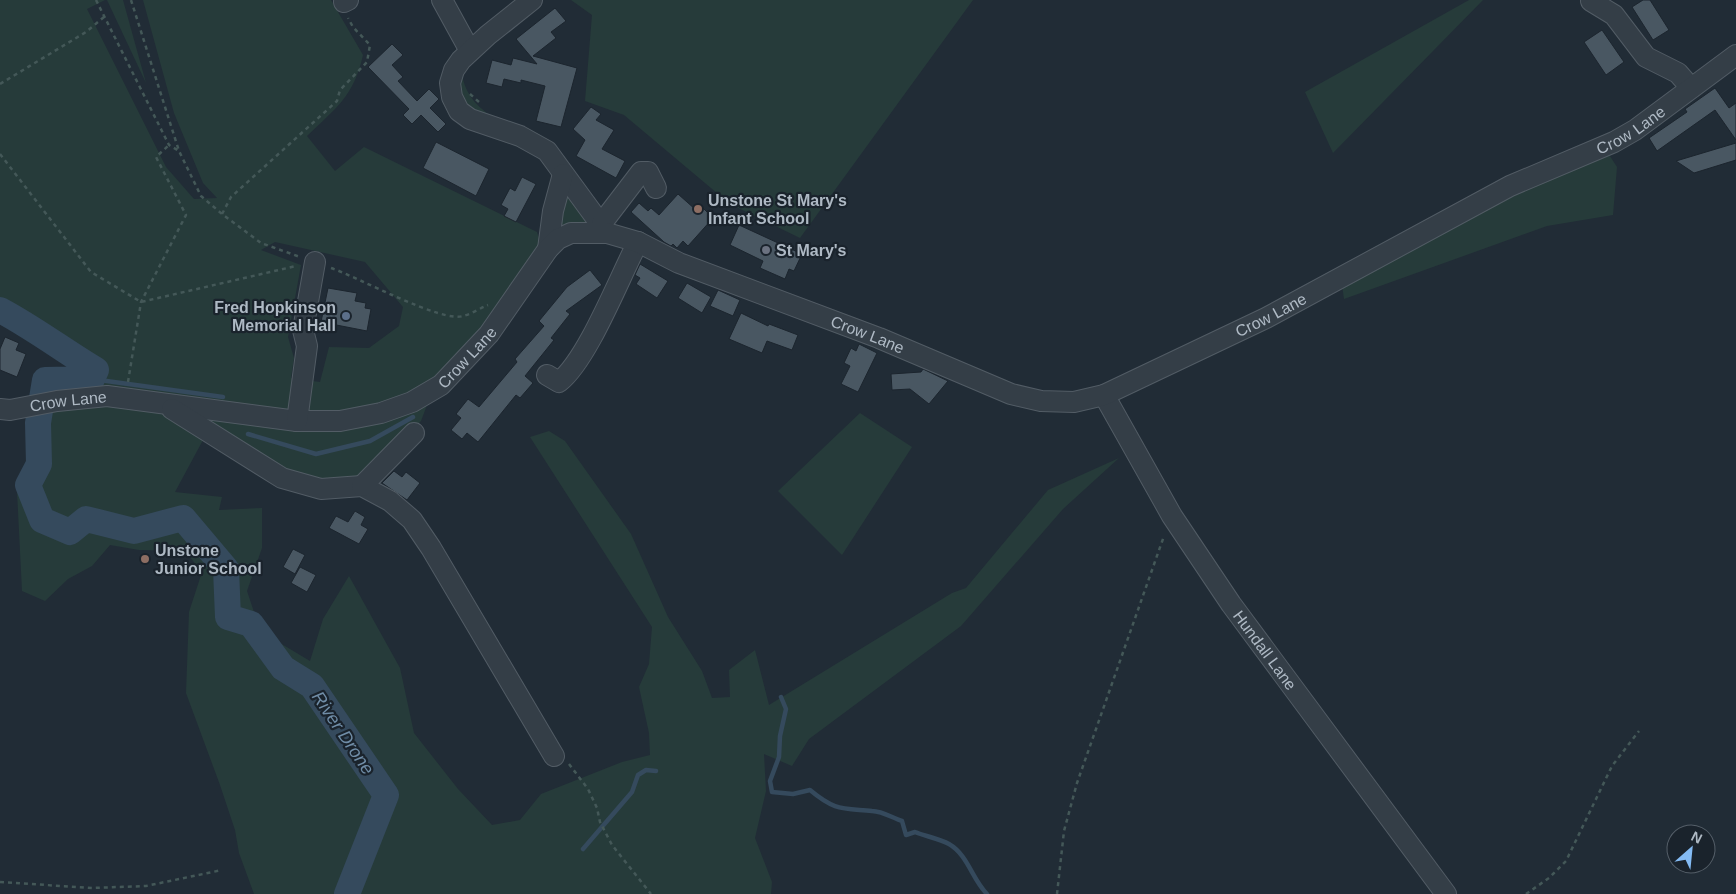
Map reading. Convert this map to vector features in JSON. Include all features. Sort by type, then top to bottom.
[{"type":"street","points":[[442,0],[470,52]]},
{"type":"street","points":[[532,0],[470,52],[454,70],[450,83],[452,98],[460,111],[484,126],[520,136],[547,151],[605,228],[640,172],[648,172],[656,188]]},
{"type":"street","points":[[1591,1],[1614,15],[1646,57],[1678,73],[1691,88]]},
{"type":"street","name":"Crow Lane","points":[[0,409],[10,410],[58,401],[107,396],[296,421],[340,421],[381,413],[412,402],[441,385],[489,334],[548,249],[558,239],[571,233],[605,228],[679,263],[879,338],[1011,394],[1041,401],[1074,402],[1104,395],[1266,318],[1510,186],[1614,142],[1635,130],[1736,55]]},
{"type":"street","points":[[548,249],[553,211],[563,174]]},
{"type":"street","points":[[547,375],[559,382],[567,376],[596,328],[638,242]]},
{"type":"street","points":[[296,421],[307,346],[303,330],[315,262]]},
{"type":"street","name":"Hundall Lane","points":[[1104,395],[1172,516],[1231,604],[1446,894]]},
{"type":"street","points":[[164,404],[282,478],[321,489],[362,486],[390,501],[412,520],[431,548],[554,756]]},
{"type":"street","points":[[362,486],[414,433]]},
{"type":"path","points":[[96,0],[169,145],[179,151]]},
{"type":"path","points":[[131,0],[179,151],[202,196],[222,214],[261,243],[354,276],[425,310],[462,317],[488,304],[494,298]]},
{"type":"path","points":[[222,214],[231,197],[337,101],[340,90],[368,62],[370,45],[353,27],[344,9],[346,1]]},
{"type":"path","points":[[0,84],[86,32],[104,17]]},
{"type":"path","points":[[469,92],[482,106]]},
{"type":"path","points":[[131,363],[141,302],[186,215],[156,157],[169,145]]},
{"type":"path","points":[[0,154],[91,272],[141,302],[315,262]]},
{"type":"path","points":[[1057,894],[1064,831],[1077,783],[1172,516]]},
{"type":"path","points":[[1526,894],[1549,878],[1566,862],[1612,766],[1640,731]]},
{"type":"path","points":[[554,756],[568,762],[588,789],[597,808],[600,822],[606,830],[612,845],[651,894]]},
{"type":"path","points":[[0,882],[92,888],[146,886],[222,870]]},
{"type":"green space","points":[[0,0],[105,0],[87,9],[166,167],[194,199],[217,198],[203,183],[174,113],[143,0],[331,0],[363,55],[355,81],[349,91],[335,109],[307,136],[335,171],[364,147],[537,232],[541,245],[484,328],[439,373],[421,421],[353,488],[285,476],[210,427],[175,492],[222,497],[219,510],[262,508],[262,548],[247,591],[254,612],[280,643],[310,661],[323,619],[349,576],[400,668],[414,733],[458,789],[492,825],[520,820],[541,794],[622,762],[650,755],[649,733],[639,687],[649,664],[652,627],[530,437],[549,431],[565,441],[631,534],[668,617],[702,671],[712,698],[730,697],[729,670],[755,650],[769,705],[952,593],[966,588],[1048,490],[1119,458],[1063,509],[961,626],[809,739],[792,766],[764,754],[766,791],[755,838],[772,882],[771,894],[254,894],[239,853],[235,830],[220,785],[186,693],[189,612],[202,572],[185,551],[139,550],[110,545],[92,566],[68,579],[45,601],[22,591],[17,491],[42,415],[96,383],[99,369],[30,323],[0,307]],"holes":[[[275,242],[365,262],[403,307],[399,326],[369,348],[329,347],[320,382],[291,378],[294,358],[288,337],[301,265],[261,250]]]},
{"type":"green space","points":[[107,0],[123,0],[146,83]]},
{"type":"green space","points":[[571,0],[973,0],[800,238],[730,204],[624,115],[585,101],[592,15]]},
{"type":"green space","points":[[1469,0],[1483,0],[1333,153],[1305,92]]},
{"type":"green space","points":[[461,71],[463,81],[470,96],[501,124],[462,106],[458,77]]},
{"type":"green space","points":[[1606,150],[1617,167],[1613,215],[1547,226],[1344,299],[1342,285],[1443,225]]},
{"type":"green space","points":[[569,194],[587,223],[571,225],[560,229],[557,209]]},
{"type":"green space","points":[[860,413],[912,447],[842,555],[778,491]]},
{"type":"building","points":[[1643,0],[1650,0],[1669,30],[1653,40],[1632,7]]},
{"type":"building","points":[[555,8],[566,21],[551,32],[556,38],[533,56],[577,68],[561,127],[536,121],[545,86],[521,80],[521,83],[504,79],[502,87],[486,83],[492,60],[511,65],[513,58],[537,64],[516,39]]},
{"type":"building","points":[[1602,30],[1624,62],[1606,75],[1584,42]]},
{"type":"building","points":[[392,44],[403,55],[392,65],[403,77],[398,81],[417,101],[429,89],[439,99],[430,108],[446,124],[438,132],[421,115],[412,124],[403,115],[409,109],[368,67]]},
{"type":"building","points":[[1715,88],[1729,108],[1736,103],[1736,140],[1715,110],[1657,151],[1649,138],[1687,112],[1685,109]]},
{"type":"building","points":[[591,107],[601,114],[596,120],[614,130],[602,149],[625,161],[616,178],[576,156],[585,140],[573,129]]},
{"type":"building","points":[[436,142],[489,169],[476,196],[423,168]]},
{"type":"building","points":[[1736,143],[1736,160],[1694,173],[1676,161]]},
{"type":"building","points":[[522,177],[536,184],[516,222],[504,216],[508,209],[501,205],[510,188],[515,191]]},
{"type":"building","points":[[678,194],[696,210],[700,205],[713,218],[688,246],[683,241],[677,248],[673,244],[671,246],[664,242],[631,212],[639,203],[648,211],[651,208],[659,215]]},
{"type":"building","name":"St Mary's","points":[[739,225],[802,254],[794,271],[789,269],[785,279],[760,268],[763,261],[730,245]]},
{"type":"building","points":[[640,264],[668,281],[657,298],[636,284],[640,278],[635,275]]},
{"type":"building","points":[[590,270],[602,285],[566,311],[570,314],[551,338],[554,340],[525,376],[533,383],[520,398],[516,395],[478,442],[467,433],[462,439],[451,430],[461,418],[456,414],[468,399],[479,407],[517,362],[515,359],[544,326],[539,321],[567,287]]},
{"type":"building","points":[[687,283],[711,297],[702,313],[678,298]]},
{"type":"building","name":"Fred Hopkinson Memorial Hall","points":[[328,288],[357,293],[355,301],[366,303],[365,308],[371,309],[367,331],[321,322]]},
{"type":"building","points":[[718,290],[740,300],[733,316],[710,306]]},
{"type":"building","points":[[741,313],[768,326],[769,324],[798,335],[792,350],[767,341],[762,353],[729,339]]},
{"type":"building","points":[[5,337],[19,343],[16,350],[26,354],[17,377],[0,370],[0,349]]},
{"type":"building","points":[[859,344],[877,353],[858,392],[841,384],[850,366],[844,363],[851,348],[856,351]]},
{"type":"building","points":[[923,369],[948,381],[929,404],[910,389],[892,390],[891,374],[921,372]]},
{"type":"building","points":[[394,471],[402,477],[406,472],[420,483],[407,500],[382,483]]},
{"type":"building","points":[[355,511],[365,517],[361,525],[368,529],[359,544],[329,528],[336,516],[348,522]]},
{"type":"building","points":[[293,549],[305,555],[295,574],[283,567]]},
{"type":"building","points":[[300,567],[316,575],[307,592],[291,583]]},
{"type":"waterway","name":"River Drone","points":[[0,310],[96,370],[92,379],[45,380],[38,423],[39,464],[28,485],[42,520],[70,532],[86,519],[134,531],[183,518],[226,569],[228,617],[251,624],[283,668],[312,686],[386,795],[347,894]]},
{"type":"waterway","points":[[92,379],[223,397]]},
{"type":"waterway","points":[[248,434],[316,454],[370,441],[413,417]]},
{"type":"waterway","points":[[781,697],[786,709],[780,736],[779,757],[770,781],[772,792],[793,794],[810,790],[833,805],[846,809],[876,811],[902,821],[906,835],[915,832],[945,842],[961,854],[987,894]]},
{"type":"waterway","points":[[583,849],[632,792],[638,775],[646,770],[656,771]]},
{"type":"place","name":"Unstone St Mary's Infant School","points":[[698,209]]},
{"type":"place","name":"St Mary's","points":[[766,250]]},
{"type":"place","name":"Fred Hopkinson Memorial Hall","points":[[346,316]]},
{"type":"place","name":"Unstone Junior School","points":[[145,559]]}]
